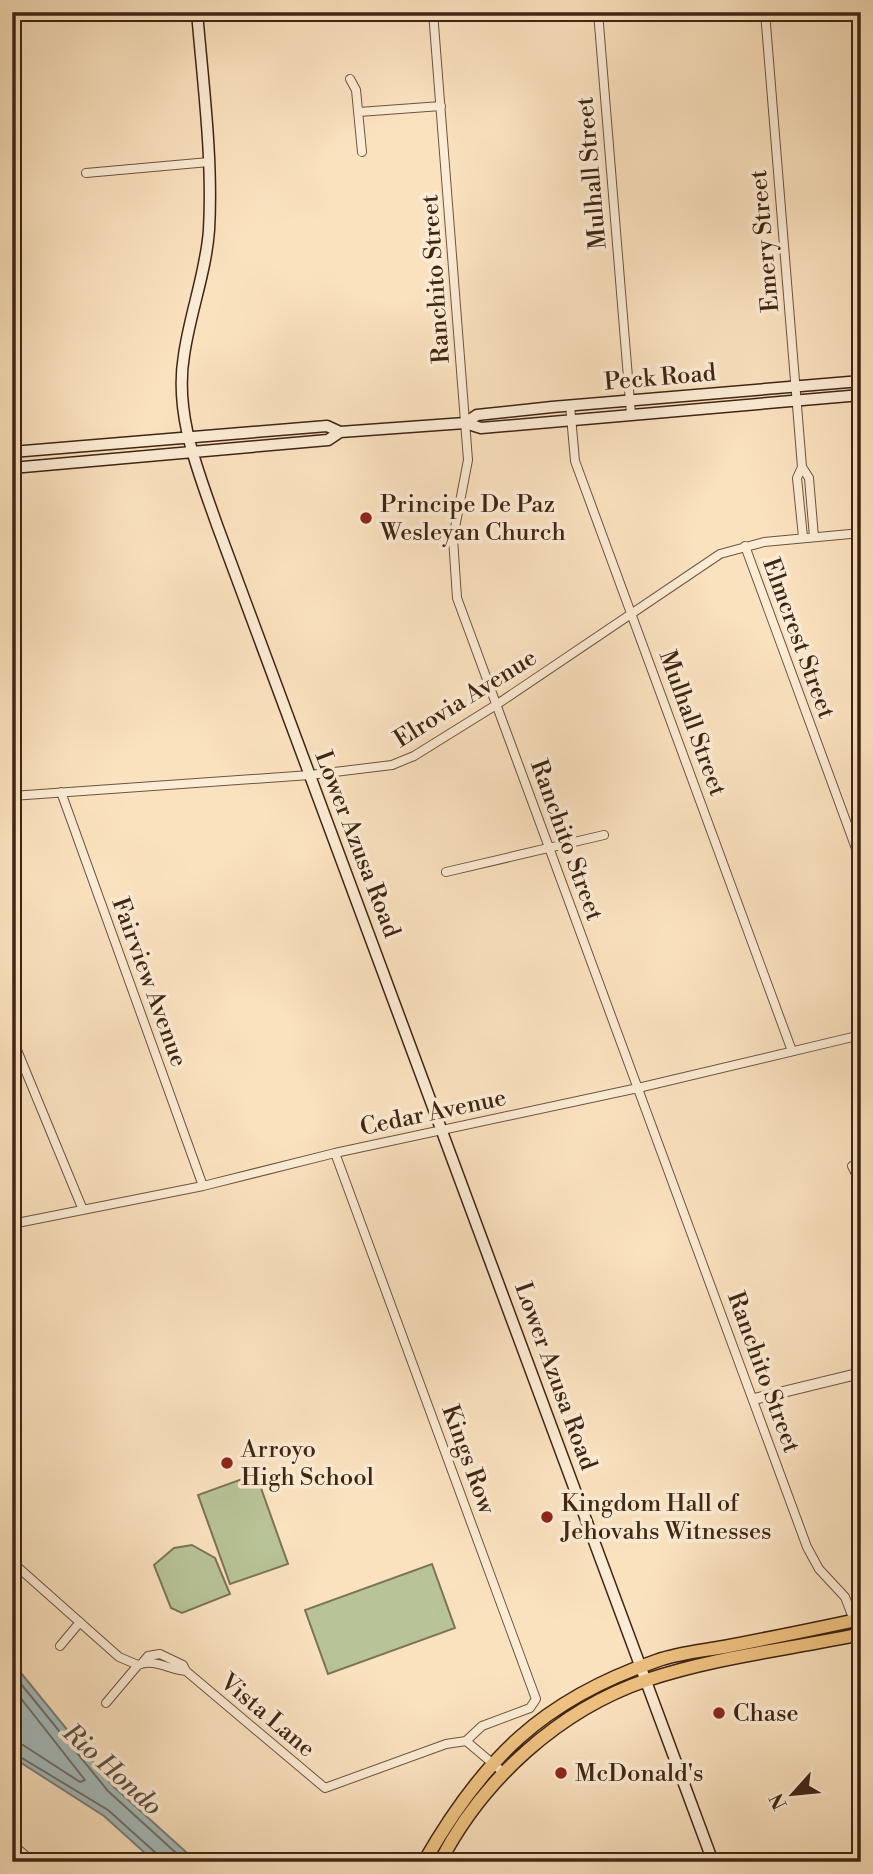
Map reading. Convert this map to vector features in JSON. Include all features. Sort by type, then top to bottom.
[{"type":"main road","name":"Lower Azusa Road","points":[[197,12],[209,162],[207,248],[183,356],[181,396],[187,438],[645,1681]]},
{"type":"main road","name":"Peck Road","points":[[466,423],[477,415],[570,405],[861,381]]},
{"type":"main road","name":"Peck Road","points":[[12,452],[327,426],[340,432],[466,423],[481,428],[571,418],[861,395]]},
{"type":"main road","name":"Peck Road","points":[[12,468],[328,440],[340,432]]},
{"type":"main road","points":[[424,1862],[448,1821],[493,1763],[513,1741],[567,1701],[641,1667],[671,1657],[857,1620]]},
{"type":"main road","points":[[440,1862],[467,1817],[503,1773],[575,1714],[645,1681],[860,1636]]},
{"type":"main road","points":[[645,1681],[713,1862]]},
{"type":"main road","points":[[440,1862],[438,1852],[448,1830],[448,1821]]},
{"type":"street","name":"Ranchito Street","points":[[433,12],[468,460],[453,538],[457,598],[807,1547],[819,1569],[845,1597],[857,1620],[860,1636]]},
{"type":"street","name":"Mulhall Street","points":[[598,12],[631,414]]},
{"type":"street","name":"Emery Street","points":[[765,12],[802,467],[809,478],[814,537]]},
{"type":"street","points":[[350,79],[356,90],[362,152]]},
{"type":"street","points":[[359,112],[441,106]]},
{"type":"street","points":[[86,173],[209,162]]},
{"type":"street","name":"Mulhall Street","points":[[570,405],[575,461],[792,1051]]},
{"type":"street","name":"Emery Street","points":[[802,467],[797,478],[803,537]]},
{"type":"street","name":"Elrovia Avenue","points":[[12,796],[310,775],[392,765],[414,756],[496,705],[720,554],[745,546],[803,537],[861,533]]},
{"type":"street","name":"Elmcrest Street","points":[[745,546],[861,862]]},
{"type":"street","name":"Fairview Avenue","points":[[61,792],[203,1186]]},
{"type":"street","points":[[446,872],[604,835]]},
{"type":"street","name":"Cedar Avenue","points":[[12,1224],[203,1186],[335,1153],[638,1088],[861,1035]]},
{"type":"street","points":[[12,1038],[15,1053],[83,1210]]},
{"type":"street","name":"Kings Row","points":[[325,1788],[446,1744],[466,1741],[482,1726],[530,1708],[536,1699],[335,1153]]},
{"type":"street","points":[[852,1166],[861,1184]]},
{"type":"street","points":[[754,1399],[861,1373]]},
{"type":"street","points":[[12,1562],[120,1657],[141,1663],[106,1703]]},
{"type":"street","points":[[60,1646],[80,1622]]},
{"type":"street","name":"Vista Lane","points":[[141,1663],[148,1656],[160,1654],[183,1665],[186,1671],[325,1788]]},
{"type":"street","points":[[466,1741],[503,1773]]},
{"type":"street","points":[[12,1844],[32,1861]]},
{"type":"green space","points":[[256,1474],[288,1564],[230,1584],[198,1495]]},
{"type":"green space","points":[[192,1545],[215,1558],[230,1594],[182,1613],[171,1608],[154,1565],[174,1548]]},
{"type":"green space","points":[[432,1564],[455,1628],[328,1674],[305,1610]]},
{"type":"water","points":[[12,1662],[113,1786],[197,1862],[155,1862],[104,1816],[12,1757]]},
{"type":"place","name":"Principe De Paz Wesleyan Church","points":[[366,518]]},
{"type":"place","name":"Arroyo High School","points":[[227,1463]]},
{"type":"place","name":"Kingdom Hall of Jehovahs Witnesses","points":[[547,1517]]},
{"type":"place","name":"Chase","points":[[719,1713]]},
{"type":"place","name":"McDonald's","points":[[561,1773]]},
{"type":"water label","name":"Rio Hondo","points":[[113,1769]]}]
